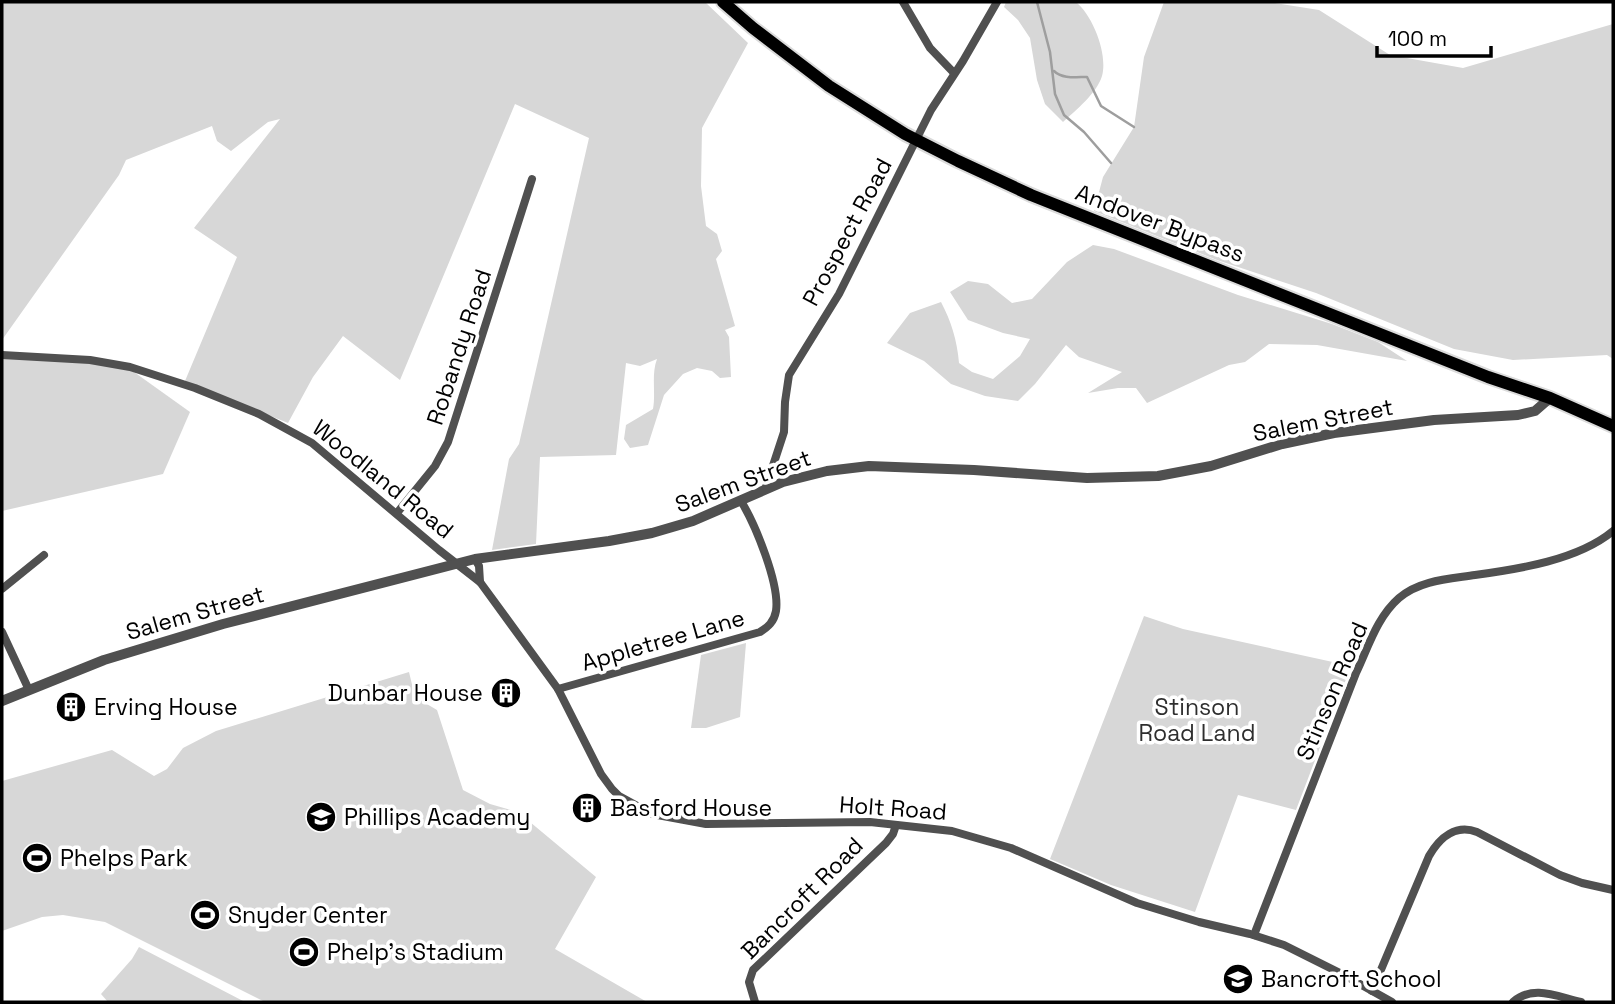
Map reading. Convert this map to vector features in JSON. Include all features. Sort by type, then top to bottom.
[{"type":"main road","name":"Andover Bypass","points":[[723,2],[829,86],[958,161],[1063,208],[1488,377],[1550,398],[1613,426]]},
{"type":"street","points":[[903,2],[930,48],[954,73]]},
{"type":"street","name":"Prospect Road","points":[[765,491],[784,432],[789,375],[839,294],[916,139],[997,2]]},
{"type":"street","name":"Robandy Road","points":[[397,513],[435,466],[448,442],[532,179]]},
{"type":"street","name":"Woodland Road","points":[[2,355],[90,360],[130,367],[259,414],[312,443],[439,551],[457,563]]},
{"type":"street","name":"Salem Street","points":[[2,701],[104,660],[188,634],[475,559],[652,533],[693,521],[783,482],[827,471],[869,466],[1087,478],[1158,476],[1211,466],[1282,444],[1334,433],[1434,420],[1518,415],[1535,411],[1550,398]]},
{"type":"street","name":"Appletree Lane","points":[[558,689],[760,632],[769,626],[776,611],[776,602],[767,559],[741,501]]},
{"type":"street","name":"Stinson Road","points":[[1254,935],[1356,673],[1373,634],[1397,600],[1418,586],[1536,564],[1591,546],[1613,531]]},
{"type":"street","points":[[2,589],[44,555]]},
{"type":"street","name":"Holt Road","points":[[475,559],[479,566],[480,582]]},
{"type":"street","name":"Holt Road","points":[[457,563],[480,582],[558,689],[601,774],[612,789],[651,814],[706,824],[825,822],[952,831],[989,841],[1137,903],[1254,935],[1318,961],[1392,1002]]},
{"type":"street","points":[[2,632],[29,690]]},
{"type":"street","name":"Bancroft Road","points":[[755,1002],[749,982],[752,970],[886,843],[896,825]]},
{"type":"street","points":[[1372,991],[1429,856],[1437,843],[1455,831],[1466,829],[1478,832],[1560,875],[1613,890]]},
{"type":"street","points":[[1513,1002],[1533,992],[1581,1002]]},
{"type":"green space","points":[[2,2],[705,2],[748,43],[702,128],[701,186],[706,226],[717,234],[722,251],[716,259],[735,326],[725,330],[729,337],[731,377],[720,378],[712,371],[697,368],[683,374],[664,395],[648,445],[630,448],[624,439],[626,425],[653,409],[657,359],[640,366],[626,363],[616,455],[540,457],[536,544],[492,550],[509,459],[519,444],[589,138],[515,104],[400,380],[343,336],[313,377],[288,423],[185,381],[237,257],[194,228],[280,119],[268,122],[231,151],[217,141],[212,126],[126,160],[119,175],[2,340]]},
{"type":"green space","points":[[1006,2],[1076,2],[1088,16],[1098,36],[1103,57],[1102,76],[1091,95],[1063,122],[1045,104],[1037,80],[1030,38],[1018,20],[1004,7]]},
{"type":"green space","points":[[1164,2],[1268,2],[1319,10],[1390,55],[1463,68],[1613,24],[1613,359],[1607,355],[1513,360],[1454,349],[1316,293],[1217,260],[1094,211],[1103,177],[1134,127],[1144,57]]},
{"type":"green space","points":[[1093,245],[1114,249],[1238,295],[1332,324],[1378,342],[1407,361],[1317,345],[1269,344],[1245,362],[1229,365],[1147,403],[1136,388],[1088,393],[1122,372],[1079,357],[1066,345],[1018,401],[985,396],[951,384],[924,361],[887,343],[910,313],[941,302],[953,331],[959,363],[972,372],[993,379],[1020,356],[1030,339],[1003,333],[968,320],[950,292],[968,281],[988,284],[1012,303],[1032,299],[1067,262]]},
{"type":"green space","points":[[2,354],[105,362],[134,372],[190,412],[163,474],[2,511]]},
{"type":"green space","name":"Stinson Road Land","points":[[1144,616],[1183,629],[1351,666],[1296,810],[1238,795],[1195,912],[1111,885],[1050,859]]},
{"type":"green space","points":[[746,643],[740,717],[706,728],[691,728],[701,655]]},
{"type":"green space","name":"Phillips Academy","points":[[409,672],[415,697],[437,710],[463,790],[490,804],[518,812],[596,877],[555,949],[647,1002],[265,1002],[105,922],[63,915],[42,917],[2,931],[2,781],[112,750],[154,776],[167,769],[183,748],[216,731]]},
{"type":"green space","points":[[139,947],[245,1002],[108,1002],[101,994],[132,959]]},
{"type":"waterway","points":[[1037,2],[1050,52],[1055,94],[1064,115],[1084,132],[1111,163]]},
{"type":"waterway","points":[[1054,71],[1065,76],[1087,77],[1101,106],[1134,127]]},
{"type":"place","name":"Dunbar House","points":[[506,693]]},
{"type":"place","name":"Erving House","points":[[71,707]]},
{"type":"place","name":"Basford House","points":[[587,808]]},
{"type":"place","name":"Phillips Academy","points":[[321,817]]},
{"type":"place","name":"Phelps Park","points":[[37,858]]},
{"type":"place","name":"Snyder Center","points":[[205,915]]},
{"type":"place","name":"Phelp's Stadium","points":[[304,952]]},
{"type":"place","name":"Bancroft School","points":[[1238,979]]}]
